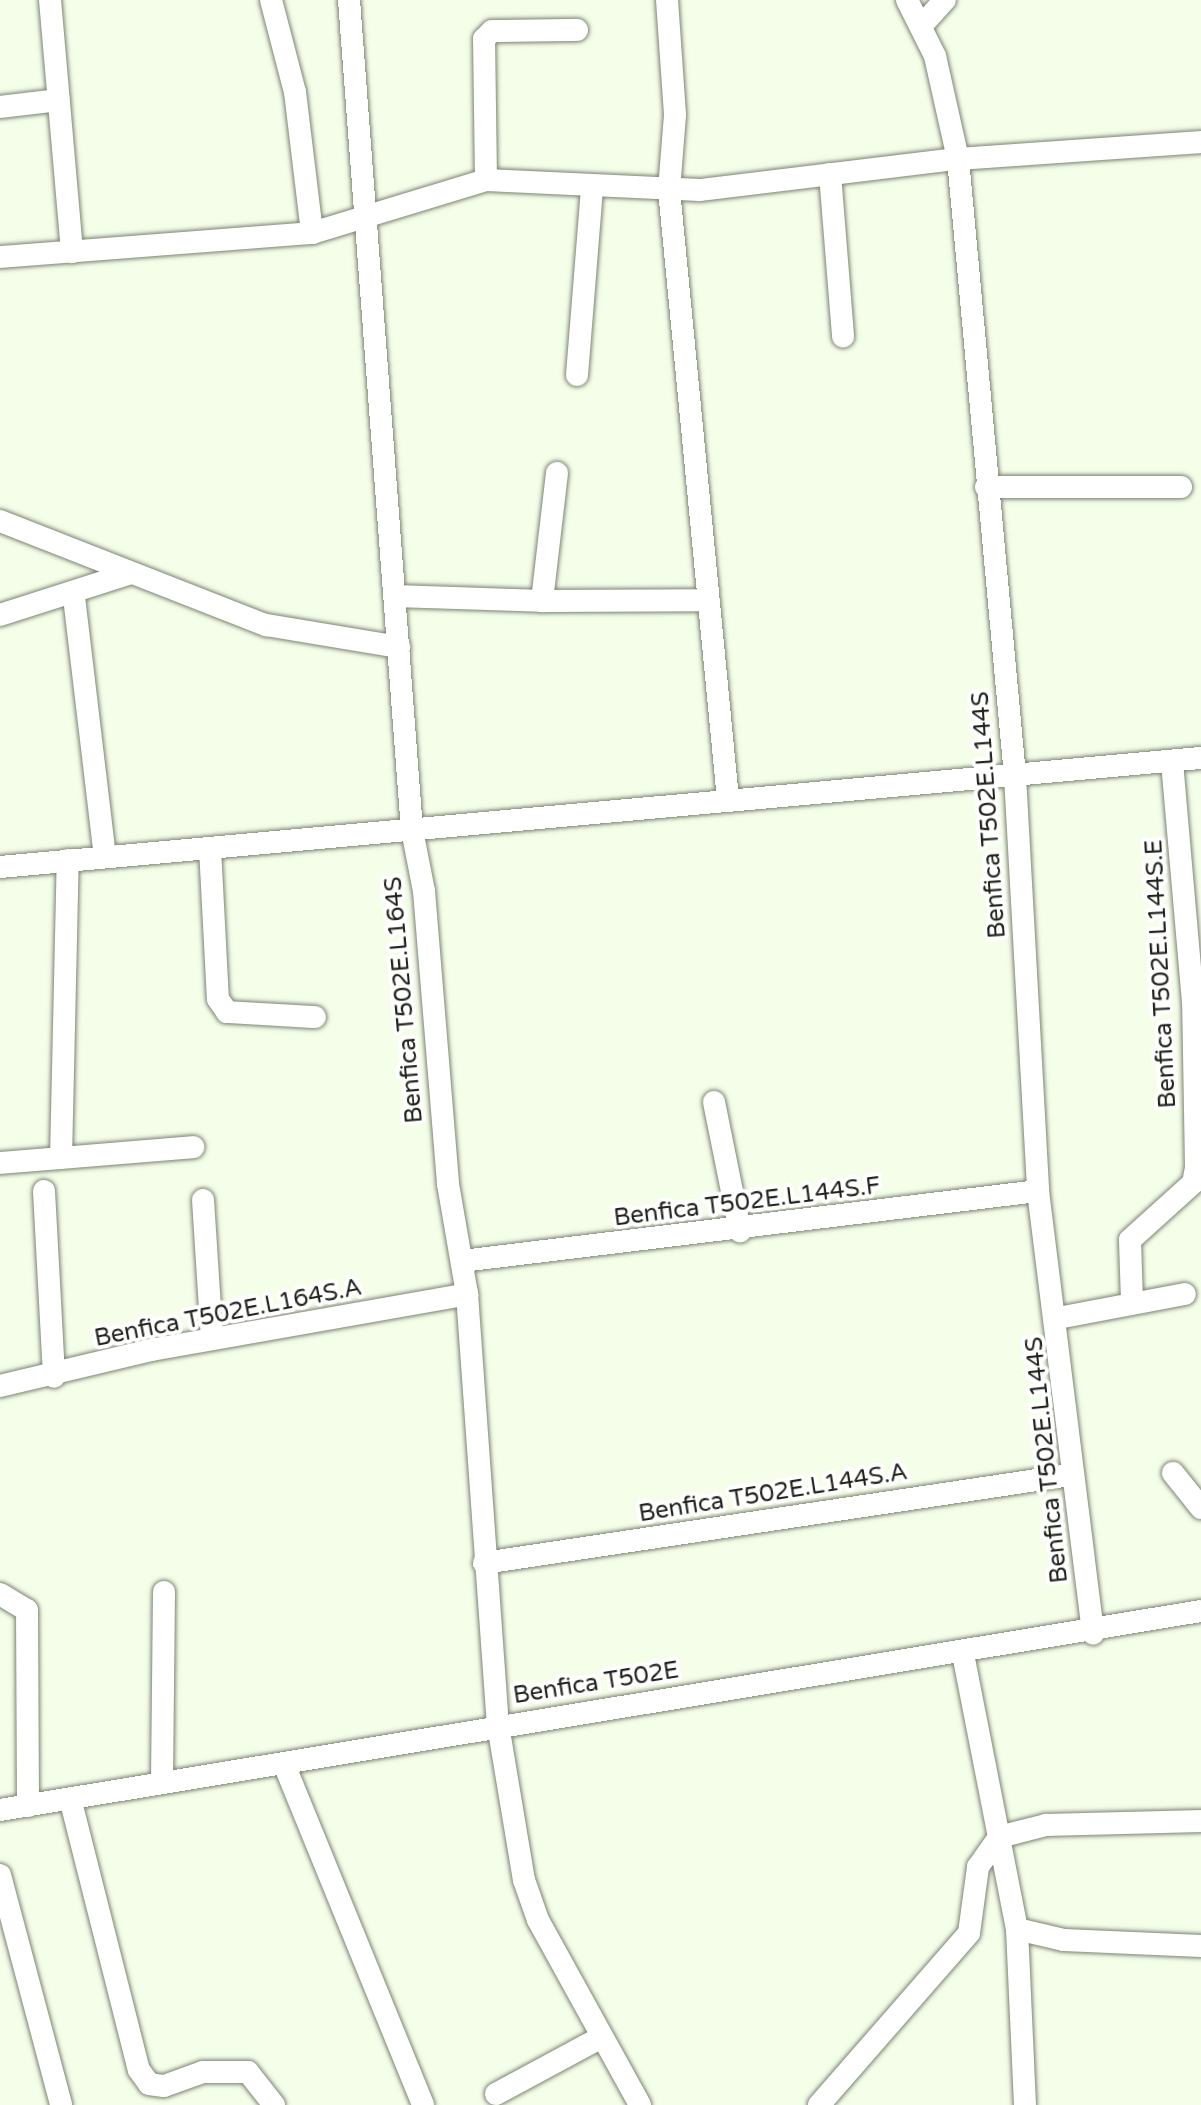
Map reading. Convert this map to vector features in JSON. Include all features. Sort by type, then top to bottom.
[{"type":"street","points":[[50,0],[72,252]]},
{"type":"street","points":[[271,0],[295,92],[312,233]]},
{"type":"street","name":"Benfica T502E.L164S","points":[[349,0],[412,830],[467,1294],[498,1725],[524,1880],[562,1972],[640,2105]]},
{"type":"street","points":[[667,0],[675,115],[669,190],[728,799]]},
{"type":"street","name":"Benfica T502E.L144S","points":[[907,0],[924,23],[958,159],[1015,776],[1038,1191],[1058,1318],[1070,1475],[1093,1634]]},
{"type":"street","points":[[924,23],[945,0]]},
{"type":"street","points":[[486,180],[484,39],[492,31],[577,30]]},
{"type":"street","points":[[0,107],[59,100]]},
{"type":"street","points":[[0,257],[312,233],[367,221],[486,180],[669,190],[958,159],[1201,142]]},
{"type":"street","points":[[830,174],[843,336]]},
{"type":"street","points":[[577,375],[592,187]]},
{"type":"street","points":[[542,601],[557,473]]},
{"type":"street","points":[[986,487],[1181,487]]},
{"type":"street","points":[[0,521],[79,548],[128,574],[266,625],[399,647]]},
{"type":"street","points":[[0,615],[74,597],[128,574]]},
{"type":"street","points":[[395,596],[542,601],[708,600]]},
{"type":"street","points":[[74,597],[105,856]]},
{"type":"street","points":[[0,867],[1201,758]]},
{"type":"street","name":"Benfica T502E.L144S.E","points":[[1132,1301],[1130,1240],[1193,1183],[1197,1001],[1172,761]]},
{"type":"street","points":[[210,848],[218,999],[237,1014],[315,1017]]},
{"type":"street","points":[[61,1158],[68,860]]},
{"type":"street","points":[[714,1102],[740,1231]]},
{"type":"street","points":[[0,1163],[193,1147]]},
{"type":"street","points":[[44,1191],[54,1377]]},
{"type":"street","name":"Benfica T502E.L144S.F","points":[[462,1261],[740,1231],[1038,1191]]},
{"type":"street","points":[[203,1200],[212,1339]]},
{"type":"street","name":"Benfica T502E.L164S.A","points":[[0,1386],[54,1377],[212,1339],[467,1294]]},
{"type":"street","points":[[1058,1318],[1132,1301],[1185,1294]]},
{"type":"street","points":[[1173,1473],[1201,1508]]},
{"type":"street","name":"Benfica T502E.L144S.A","points":[[484,1563],[1070,1475]]},
{"type":"street","points":[[162,1781],[164,1592]]},
{"type":"street","points":[[0,1594],[27,1610],[28,1806]]},
{"type":"street","name":"Benfica T502E","points":[[0,1810],[71,1802],[162,1781],[284,1764],[498,1725],[1093,1634],[1201,1611]]},
{"type":"street","points":[[963,1654],[1017,1929],[1025,2105]]},
{"type":"street","points":[[284,1764],[423,2105]]},
{"type":"street","points":[[71,1802],[139,2070],[149,2084],[164,2086],[203,2072],[248,2072],[274,2105]]},
{"type":"street","points":[[819,2105],[969,1933],[978,1867],[999,1837],[1046,1825],[1201,1821]]},
{"type":"street","points":[[0,1875],[61,2105]]},
{"type":"street","points":[[1017,1929],[1064,1940],[1201,1946]]},
{"type":"street","points":[[496,2094],[600,2038]]}]
